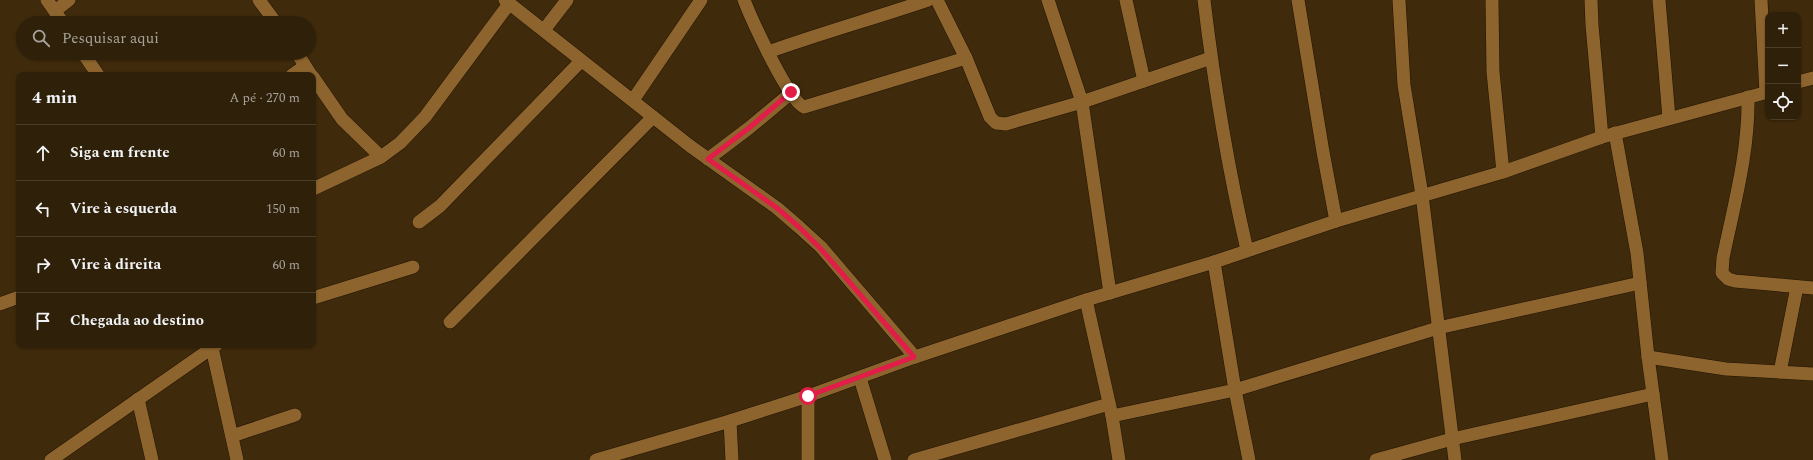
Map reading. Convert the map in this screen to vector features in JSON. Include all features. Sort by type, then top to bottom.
[{"type":"street","points":[[47,0],[58,16]]},
{"type":"street","points":[[55,11],[68,0]]},
{"type":"street","points":[[259,0],[271,16]]},
{"type":"street","points":[[544,30],[567,0]]},
{"type":"street","points":[[744,0],[768,52],[791,92],[801,106],[809,107],[966,58]]},
{"type":"street","points":[[768,52],[829,30],[870,19],[928,0]]},
{"type":"street","points":[[937,0],[966,58],[988,113],[996,123],[1006,124],[1082,102],[1211,58]]},
{"type":"street","points":[[1048,0],[1082,102],[1110,293]]},
{"type":"street","points":[[1126,0],[1144,81]]},
{"type":"street","points":[[1204,0],[1211,58],[1238,210],[1247,250]]},
{"type":"street","points":[[1298,0],[1322,152],[1336,221]]},
{"type":"street","points":[[1399,0],[1404,85],[1422,195],[1455,460]]},
{"type":"street","points":[[1492,0],[1493,72],[1503,172]]},
{"type":"street","points":[[1591,0],[1592,25],[1608,135],[1634,228],[1652,394],[1662,460]]},
{"type":"street","points":[[1659,0],[1669,118]]},
{"type":"street","points":[[1761,0],[1766,84]]},
{"type":"street","points":[[633,100],[704,1]]},
{"type":"street","points":[[316,188],[381,157],[413,131],[507,2],[708,159],[777,208],[805,232],[914,357]]},
{"type":"street","points":[[88,60],[96,72]]},
{"type":"street","points":[[302,60],[308,70]]},
{"type":"street","points":[[419,222],[440,206],[581,61]]},
{"type":"street","points":[[1801,81],[1813,78]]},
{"type":"street","points":[[316,82],[342,119],[381,157]]},
{"type":"street","points":[[708,159],[749,128],[791,92]]},
{"type":"street","points":[[596,460],[730,421],[808,396],[914,357],[1086,300],[1214,262],[1336,221],[1503,172],[1608,135],[1765,93]]},
{"type":"street","points":[[1748,97],[1748,135],[1744,163],[1723,258],[1722,273],[1728,279],[1736,281],[1813,288]]},
{"type":"street","points":[[450,322],[653,117]]},
{"type":"street","points":[[1214,262],[1235,390],[1249,460]]},
{"type":"street","points":[[316,297],[413,267]]},
{"type":"street","points":[[914,460],[1111,410],[1235,390],[1438,328],[1640,283]]},
{"type":"street","points":[[1780,372],[1797,287]]},
{"type":"street","points":[[0,304],[16,298]]},
{"type":"street","points":[[1086,300],[1111,410],[1119,460]]},
{"type":"street","points":[[51,460],[211,348]]},
{"type":"street","points":[[214,348],[237,460]]},
{"type":"street","points":[[1648,357],[1726,369],[1813,374]]},
{"type":"street","points":[[860,378],[885,460]]},
{"type":"street","points":[[1376,460],[1452,439],[1652,394]]},
{"type":"street","points":[[808,396],[808,460]]},
{"type":"street","points":[[138,399],[152,460]]},
{"type":"street","points":[[232,436],[295,415]]},
{"type":"street","points":[[730,421],[732,460]]},
{"type":"route","points":[[791,92],[749,128],[708,159],[777,208],[799,227],[820,248],[914,357],[808,396]]}]
